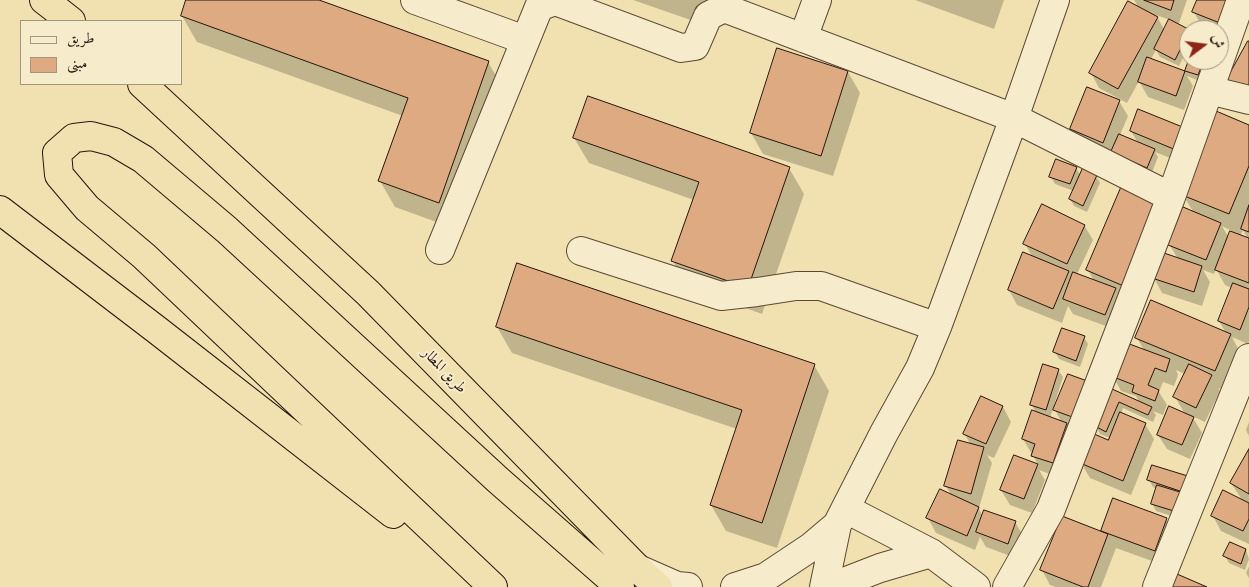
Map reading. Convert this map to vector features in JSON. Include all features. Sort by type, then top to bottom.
[{"type":"highway","points":[[44,0],[70,20]]},
{"type":"highway","name":"طريق المطار","points":[[143,85],[368,293],[628,577],[658,587]]},
{"type":"highway","points":[[493,587],[144,256],[87,208],[59,175],[57,152],[74,138],[91,136],[114,142],[143,159],[228,230],[498,480],[628,577]]},
{"type":"highway","points":[[0,210],[487,587]]},
{"type":"street","points":[[414,0],[525,40]]},
{"type":"street","points":[[803,38],[817,0]]},
{"type":"street","points":[[824,587],[842,517],[884,433],[920,368],[937,327],[1014,118],[1054,0]]},
{"type":"street","points":[[1007,587],[1051,508],[1171,197],[1241,0]]},
{"type":"street","points":[[440,250],[539,7],[555,1],[682,48],[695,46],[708,16],[724,8],[1014,118],[1171,197]]},
{"type":"street","points":[[1209,90],[1249,100]]},
{"type":"street","points":[[581,251],[720,296],[796,286],[821,286],[937,327]]},
{"type":"street","points":[[1157,587],[1249,358]]},
{"type":"street","points":[[842,517],[931,553],[976,587]]},
{"type":"street","points":[[734,587],[766,577],[810,547],[842,517]]},
{"type":"street","points":[[830,587],[880,568],[931,553]]},
{"type":"street","points":[[628,577],[688,587]]},
{"type":"building","points":[[186,0],[319,0],[489,61],[439,203],[378,181],[408,98],[181,16]]},
{"type":"building","points":[[1144,0],[1174,0],[1171,10]]},
{"type":"building","points":[[1197,0],[1229,0],[1221,20],[1212,20],[1192,12]]},
{"type":"building","points":[[1128,1],[1158,17],[1118,89],[1089,73]]},
{"type":"building","points":[[1169,19],[1179,24],[1179,52],[1175,60],[1154,49]]},
{"type":"building","points":[[1249,41],[1249,94],[1226,81]]},
{"type":"building","points":[[777,48],[848,71],[821,156],[750,133]]},
{"type":"building","points":[[1147,57],[1185,71],[1176,96],[1138,82]]},
{"type":"building","points":[[1185,70],[1200,70],[1198,75]]},
{"type":"building","points":[[1087,87],[1120,100],[1103,143],[1070,129]]},
{"type":"building","points":[[588,96],[790,167],[748,288],[671,261],[699,182],[573,138]]},
{"type":"building","points":[[1138,109],[1185,128],[1176,150],[1130,131]]},
{"type":"building","points":[[1216,111],[1249,125],[1249,166],[1229,214],[1182,195]]},
{"type":"building","points":[[1119,134],[1155,149],[1147,168],[1111,152]]},
{"type":"building","points":[[1056,159],[1077,167],[1070,184],[1049,177]]},
{"type":"building","points":[[1083,168],[1097,175],[1083,206],[1069,199]]},
{"type":"building","points":[[1123,183],[1163,201],[1126,287],[1086,270]]},
{"type":"building","points":[[1042,204],[1085,225],[1067,264],[1023,244]]},
{"type":"building","points":[[1249,205],[1249,232],[1241,229]]},
{"type":"building","points":[[1183,207],[1221,223],[1206,260],[1168,245]]},
{"type":"building","points":[[1230,231],[1249,238],[1249,283],[1215,270]]},
{"type":"building","points":[[1023,252],[1069,271],[1053,309],[1008,290]]},
{"type":"building","points":[[1161,252],[1202,266],[1194,292],[1152,278]]},
{"type":"building","points":[[517,263],[815,364],[762,523],[710,505],[742,410],[496,327]]},
{"type":"building","points":[[1073,272],[1116,288],[1105,315],[1063,299]]},
{"type":"building","points":[[1233,283],[1249,289],[1249,307],[1240,330],[1218,321]]},
{"type":"building","points":[[1151,300],[1231,334],[1215,371],[1135,338]]},
{"type":"building","points":[[1062,328],[1085,336],[1076,361],[1053,352]]},
{"type":"building","points":[[1124,342],[1170,359],[1166,372],[1155,368],[1148,385],[1159,390],[1155,401],[1132,392],[1134,385],[1111,376]]},
{"type":"building","points":[[1043,364],[1059,369],[1046,410],[1030,405]]},
{"type":"building","points":[[1189,364],[1212,375],[1196,408],[1173,397]]},
{"type":"building","points":[[1068,374],[1090,382],[1075,418],[1053,410]]},
{"type":"building","points":[[1112,389],[1152,407],[1148,415],[1119,402],[1106,432],[1095,426]]},
{"type":"building","points":[[981,396],[1003,406],[986,444],[963,434]]},
{"type":"building","points":[[1169,406],[1194,417],[1182,445],[1157,435]]},
{"type":"building","points":[[1032,410],[1067,423],[1053,463],[1031,456],[1035,444],[1022,439]]},
{"type":"building","points":[[1120,412],[1146,423],[1123,481],[1080,463],[1092,433],[1108,440]]},
{"type":"building","points":[[958,440],[984,447],[971,494],[944,486]]},
{"type":"building","points":[[1249,449],[1249,494],[1230,483]]},
{"type":"building","points":[[1014,455],[1038,464],[1024,499],[1000,490]]},
{"type":"building","points":[[1152,465],[1191,477],[1186,493],[1147,480]]},
{"type":"building","points":[[1157,485],[1183,493],[1177,512],[1151,504]]},
{"type":"building","points":[[940,489],[979,507],[967,536],[926,518]]},
{"type":"building","points":[[1223,490],[1249,503],[1249,519],[1243,531],[1211,516]]},
{"type":"building","points":[[1113,498],[1167,518],[1155,551],[1101,531]]},
{"type":"building","points":[[984,510],[1016,521],[1008,544],[976,532]]},
{"type":"building","points":[[1062,516],[1108,534],[1088,587],[1083,587],[1040,570]]},
{"type":"building","points":[[1230,542],[1246,549],[1241,564],[1223,556]]},
{"type":"building","points":[[1177,574],[1207,587],[1172,587]]}]
